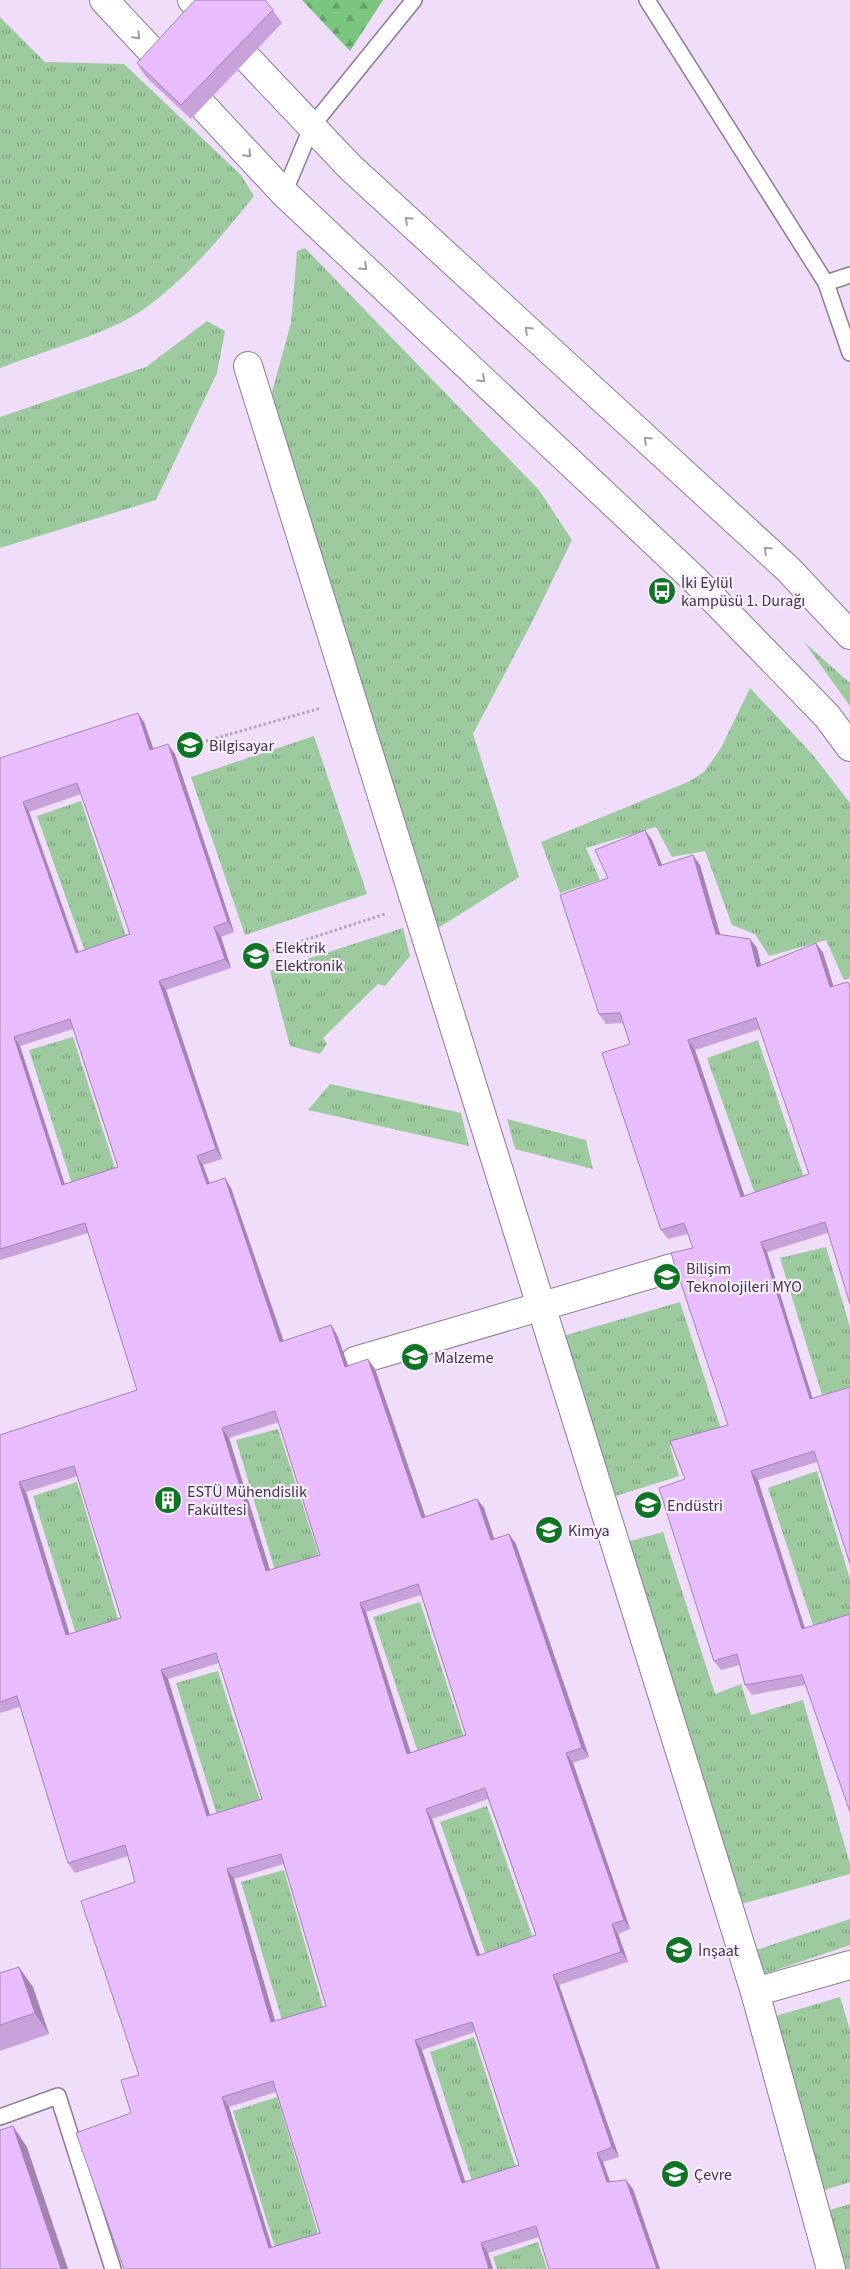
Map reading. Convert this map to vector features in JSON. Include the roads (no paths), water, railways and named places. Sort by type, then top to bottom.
[{"type":"street","points":[[104,0],[284,193],[695,580],[827,716],[850,747]]},
{"type":"street","points":[[192,0],[357,174],[788,569],[850,635]]},
{"type":"street","points":[[248,366],[755,1992],[831,2269]]},
{"type":"street","points":[[355,1361],[672,1268]]},
{"type":"street","points":[[755,1992],[850,1965]]},
{"type":"lane","points":[[284,193],[312,126],[414,0]]},
{"type":"lane","points":[[647,0],[826,283],[850,353]]},
{"type":"lane","points":[[826,283],[850,275]]},
{"type":"lane","points":[[0,2117],[58,2096],[113,2269]]},
{"type":"place","name":"İki Eylül kampüsü 1. Durağı","points":[[662,591]]},
{"type":"place","name":"Bilgisayar","points":[[190,745]]},
{"type":"place","name":"Elektrik Elektronik","points":[[256,956]]},
{"type":"place","name":"Bilişim Teknolojileri MYO","points":[[667,1277]]},
{"type":"place","name":"Malzeme","points":[[415,1357]]},
{"type":"place","name":"ESTÜ Mühendislik Fakültesi","points":[[168,1500]]},
{"type":"place","name":"Endüstri","points":[[648,1505]]},
{"type":"place","name":"Kimya","points":[[549,1530]]},
{"type":"place","name":"İnşaat","points":[[679,1950]]},
{"type":"place","name":"Çevre","points":[[675,2174]]}]
